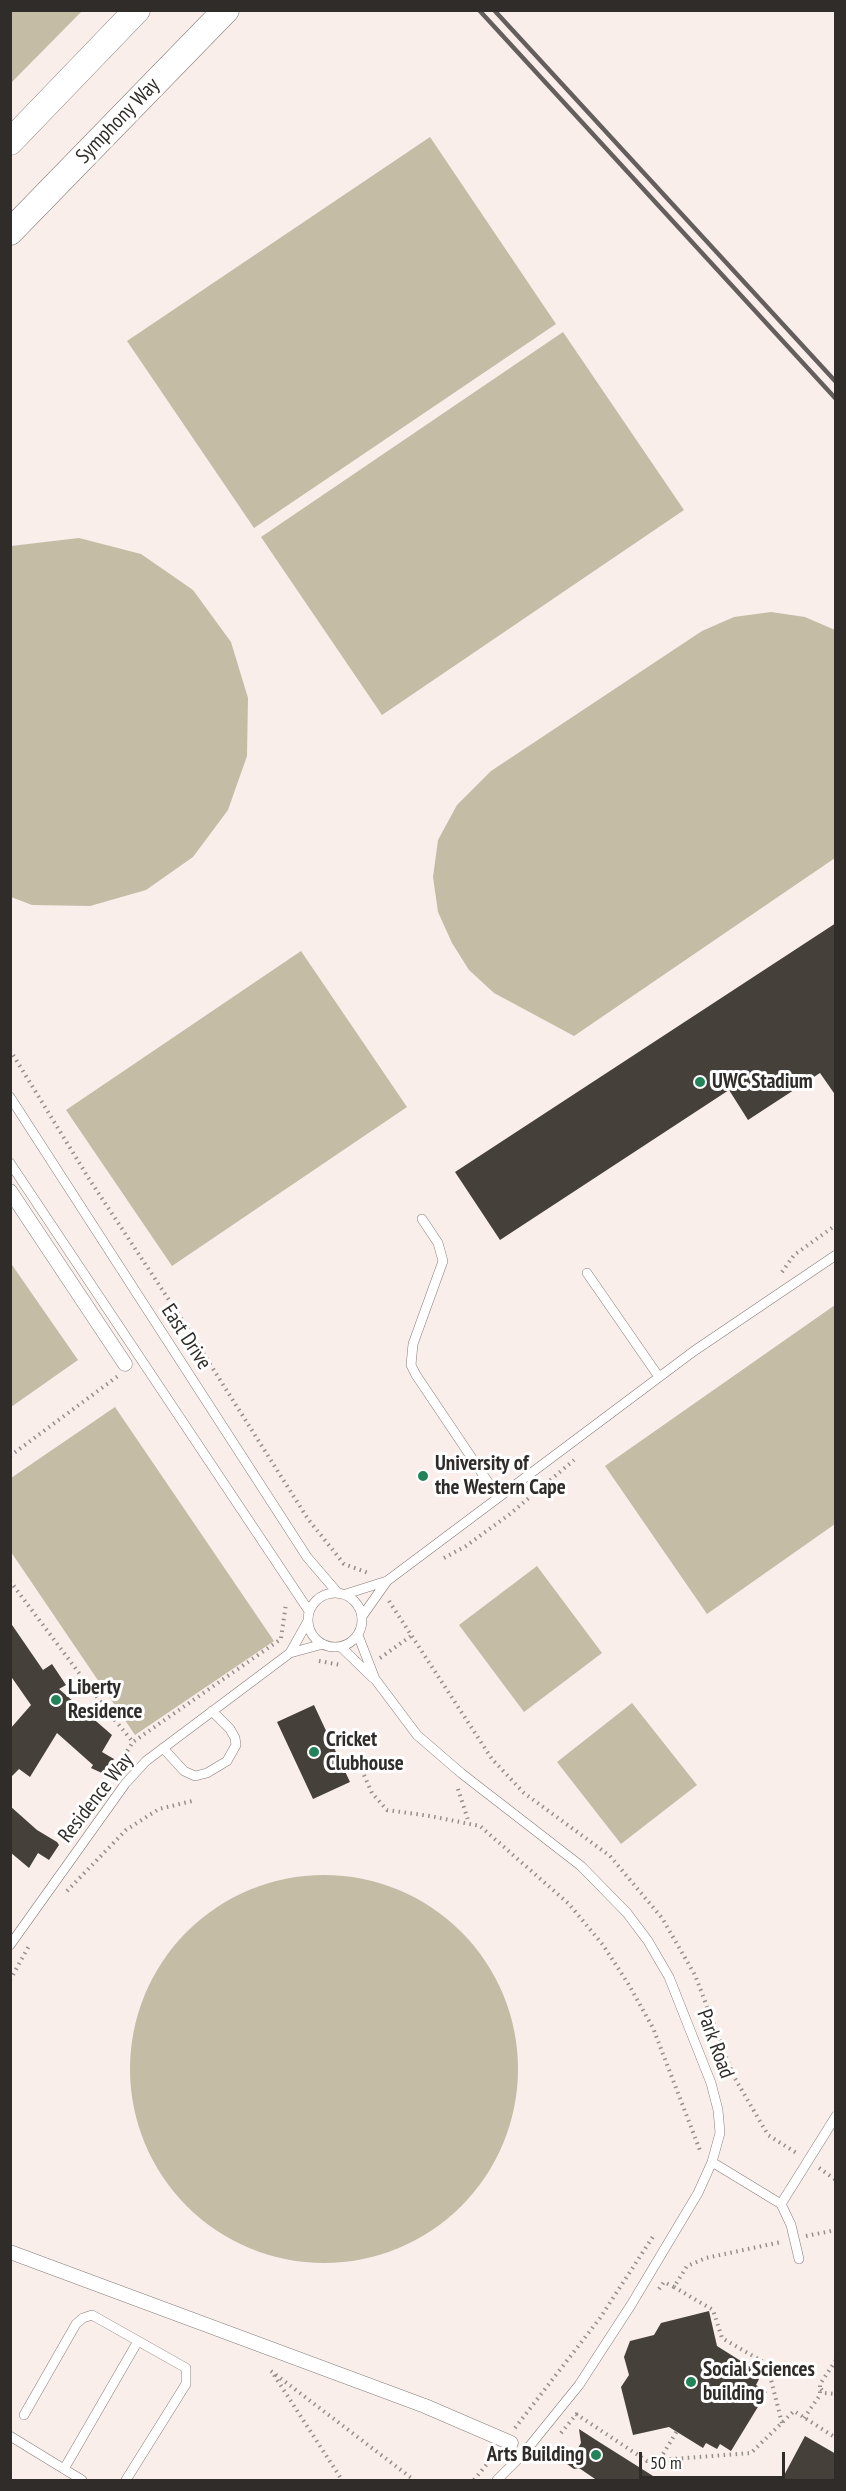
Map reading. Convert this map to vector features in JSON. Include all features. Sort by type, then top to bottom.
[{"type":"main road","points":[[10,142],[137,10]]},
{"type":"main road","name":"Symphony Way","points":[[10,232],[226,10]]},
{"type":"street","points":[[10,1191],[125,1364]]},
{"type":"street","points":[[10,2252],[425,2406],[508,2442]]},
{"type":"lane","name":"East Drive","points":[[10,1097],[307,1557],[342,1593]]},
{"type":"lane","points":[[10,1163],[309,1611]]},
{"type":"lane","points":[[422,1220],[438,1243],[443,1261],[413,1344],[410,1355],[411,1365],[498,1497]]},
{"type":"lane","points":[[381,1585],[320,1597],[309,1611],[308,1622],[313,1636],[323,1644],[341,1647],[348,1645],[358,1635],[363,1615],[381,1585],[659,1377],[836,1255]]},
{"type":"lane","points":[[587,1273],[659,1377]]},
{"type":"lane","points":[[342,1593],[354,1599],[363,1615]]},
{"type":"lane","name":"Residence Way","points":[[290,1653],[308,1622]]},
{"type":"lane","name":"Park Road","points":[[358,1635],[375,1679]]},
{"type":"lane","name":"Residence Way","points":[[10,1945],[125,1784],[146,1761],[290,1653],[323,1644]]},
{"type":"lane","name":"Park Road","points":[[341,1647],[375,1679],[417,1735],[461,1773],[581,1866],[627,1913],[648,1941],[674,1987],[711,2083],[718,2110],[720,2133],[712,2162],[698,2193],[632,2305],[579,2385],[497,2481]]},
{"type":"lane","points":[[163,1748],[184,1771],[195,1776],[207,1773],[227,1761],[236,1745],[235,1738],[230,1729],[212,1711]]},
{"type":"lane","points":[[781,2204],[836,2116]]},
{"type":"lane","points":[[712,2162],[781,2204],[792,2225],[799,2259]]},
{"type":"lane","points":[[24,2415],[76,2324],[92,2315],[186,2368],[186,2384],[126,2481]]},
{"type":"lane","points":[[64,2469],[138,2341]]},
{"type":"lane","points":[[10,2436],[82,2481]]},
{"type":"path","points":[[10,1050],[91,1182],[183,1321],[308,1519],[344,1564],[369,1573],[381,1585],[411,1636],[492,1759],[524,1793],[610,1856],[662,1918],[695,1975],[733,2075],[768,2135],[836,2180]]},
{"type":"path","points":[[10,1456],[119,1375],[125,1364]]},
{"type":"path","points":[[437,1562],[466,1546],[510,1514],[576,1458]]},
{"type":"path","points":[[10,1581],[133,1742],[281,1639]]},
{"type":"path","points":[[370,1665],[411,1636]]},
{"type":"path","points":[[364,1775],[372,1792],[387,1810],[430,1815],[480,1826],[569,1904],[603,1945],[629,1985],[652,2028],[701,2153],[697,2162]]},
{"type":"path","points":[[64,1895],[126,1830],[159,1809],[192,1801]]},
{"type":"path","points":[[10,1980],[33,1938]]},
{"type":"path","points":[[474,2481],[508,2442],[600,2318],[660,2226]]},
{"type":"path","points":[[674,2287],[687,2266],[706,2258],[836,2230]]},
{"type":"path","points":[[657,2292],[664,2282],[712,2310],[722,2338],[766,2364],[782,2424]]},
{"type":"path","points":[[249,2340],[272,2371],[342,2481]]},
{"type":"path","points":[[804,2418],[820,2395],[820,2388],[836,2360]]},
{"type":"path","points":[[272,2371],[414,2481]]},
{"type":"path","points":[[820,2388],[824,2393],[836,2394]]},
{"type":"path","points":[[554,2441],[583,2404]]},
{"type":"path","points":[[576,2414],[647,2461],[751,2453],[794,2411],[836,2438]]},
{"type":"path","points":[[659,2460],[677,2431]]},
{"type":"shaded area","points":[[10,11],[82,11],[11,83]]},
{"type":"shaded area","points":[[430,137],[556,324],[254,528],[127,341]]},
{"type":"shaded area","points":[[563,332],[684,510],[382,715],[261,537]]},
{"type":"shaded area","points":[[79,538],[141,554],[193,590],[231,642],[248,698],[247,756],[228,810],[193,857],[146,890],[90,906],[32,905],[11,897],[11,546]]},
{"type":"shaded area","points":[[771,612],[805,617],[835,630],[835,858],[574,1036],[494,993],[469,970],[452,943],[438,912],[433,877],[438,840],[457,805],[491,771],[702,631],[734,617]]},
{"type":"shaded area","points":[[301,951],[407,1107],[172,1266],[66,1110]]},
{"type":"shaded area","points":[[10,1262],[78,1360],[11,1407],[10,1407]]},
{"type":"shaded area","points":[[835,1305],[835,1524],[707,1614],[605,1466]]},
{"type":"shaded area","points":[[115,1407],[274,1641],[135,1735],[11,1552],[11,1478]]},
{"type":"shaded area","points":[[537,1566],[602,1653],[524,1712],[459,1625]]},
{"type":"shaded area","points":[[632,1703],[697,1785],[621,1844],[557,1762]]},
{"type":"shaded area","points":[[305,1875],[343,1875],[380,1883],[416,1897],[462,1931],[486,1961],[504,1995],[515,2031],[518,2069],[515,2107],[504,2143],[486,2177],[462,2207],[432,2231],[398,2249],[343,2263],[305,2263],[268,2255],[232,2241],[186,2207],[162,2177],[144,2143],[130,2088],[130,2050],[138,2013],[152,1977],[186,1931],[216,1907],[250,1889]]},
{"type":"building","name":"UWC Stadium","points":[[836,923],[836,1096],[820,1073],[748,1120],[729,1090],[500,1240],[455,1172]]},
{"type":"building","name":"Liberty Residence","points":[[10,1622],[43,1670],[52,1664],[66,1685],[59,1689],[112,1735],[102,1752],[114,1759],[104,1774],[91,1768],[93,1765],[57,1733],[30,1777],[19,1769],[10,1778],[10,1729],[31,1705],[10,1675]]},
{"type":"building","name":"Cricket Clubhouse","points":[[314,1705],[350,1782],[313,1799],[277,1722]]},
{"type":"building","points":[[10,1806],[37,1830],[57,1842],[59,1845],[49,1860],[38,1853],[29,1868],[10,1852]]},
{"type":"building","name":"Social Sciences building","points":[[709,2311],[717,2346],[752,2368],[749,2373],[759,2379],[756,2385],[767,2392],[731,2451],[720,2444],[717,2449],[706,2443],[703,2448],[669,2427],[633,2435],[621,2387],[629,2375],[624,2357],[630,2341],[654,2335],[661,2323]]},
{"type":"building","name":"Arts Building","points":[[579,2429],[661,2481],[598,2481],[579,2468],[574,2469],[563,2461],[575,2453],[581,2443]]},
{"type":"building","points":[[805,2436],[836,2454],[836,2481],[781,2481]]},
{"type":"railway","points":[[479,10],[836,399]]},
{"type":"railway","points":[[494,10],[836,382]]},
{"type":"place","name":"UWC Stadium","points":[[700,1082]]},
{"type":"place","name":"University of the Western Cape","points":[[423,1476]]},
{"type":"place","name":"Liberty Residence","points":[[56,1700]]},
{"type":"place","name":"Cricket Clubhouse","points":[[314,1752]]},
{"type":"place","name":"Social Sciences building","points":[[691,2382]]},
{"type":"place","name":"Arts Building","points":[[596,2455]]}]
